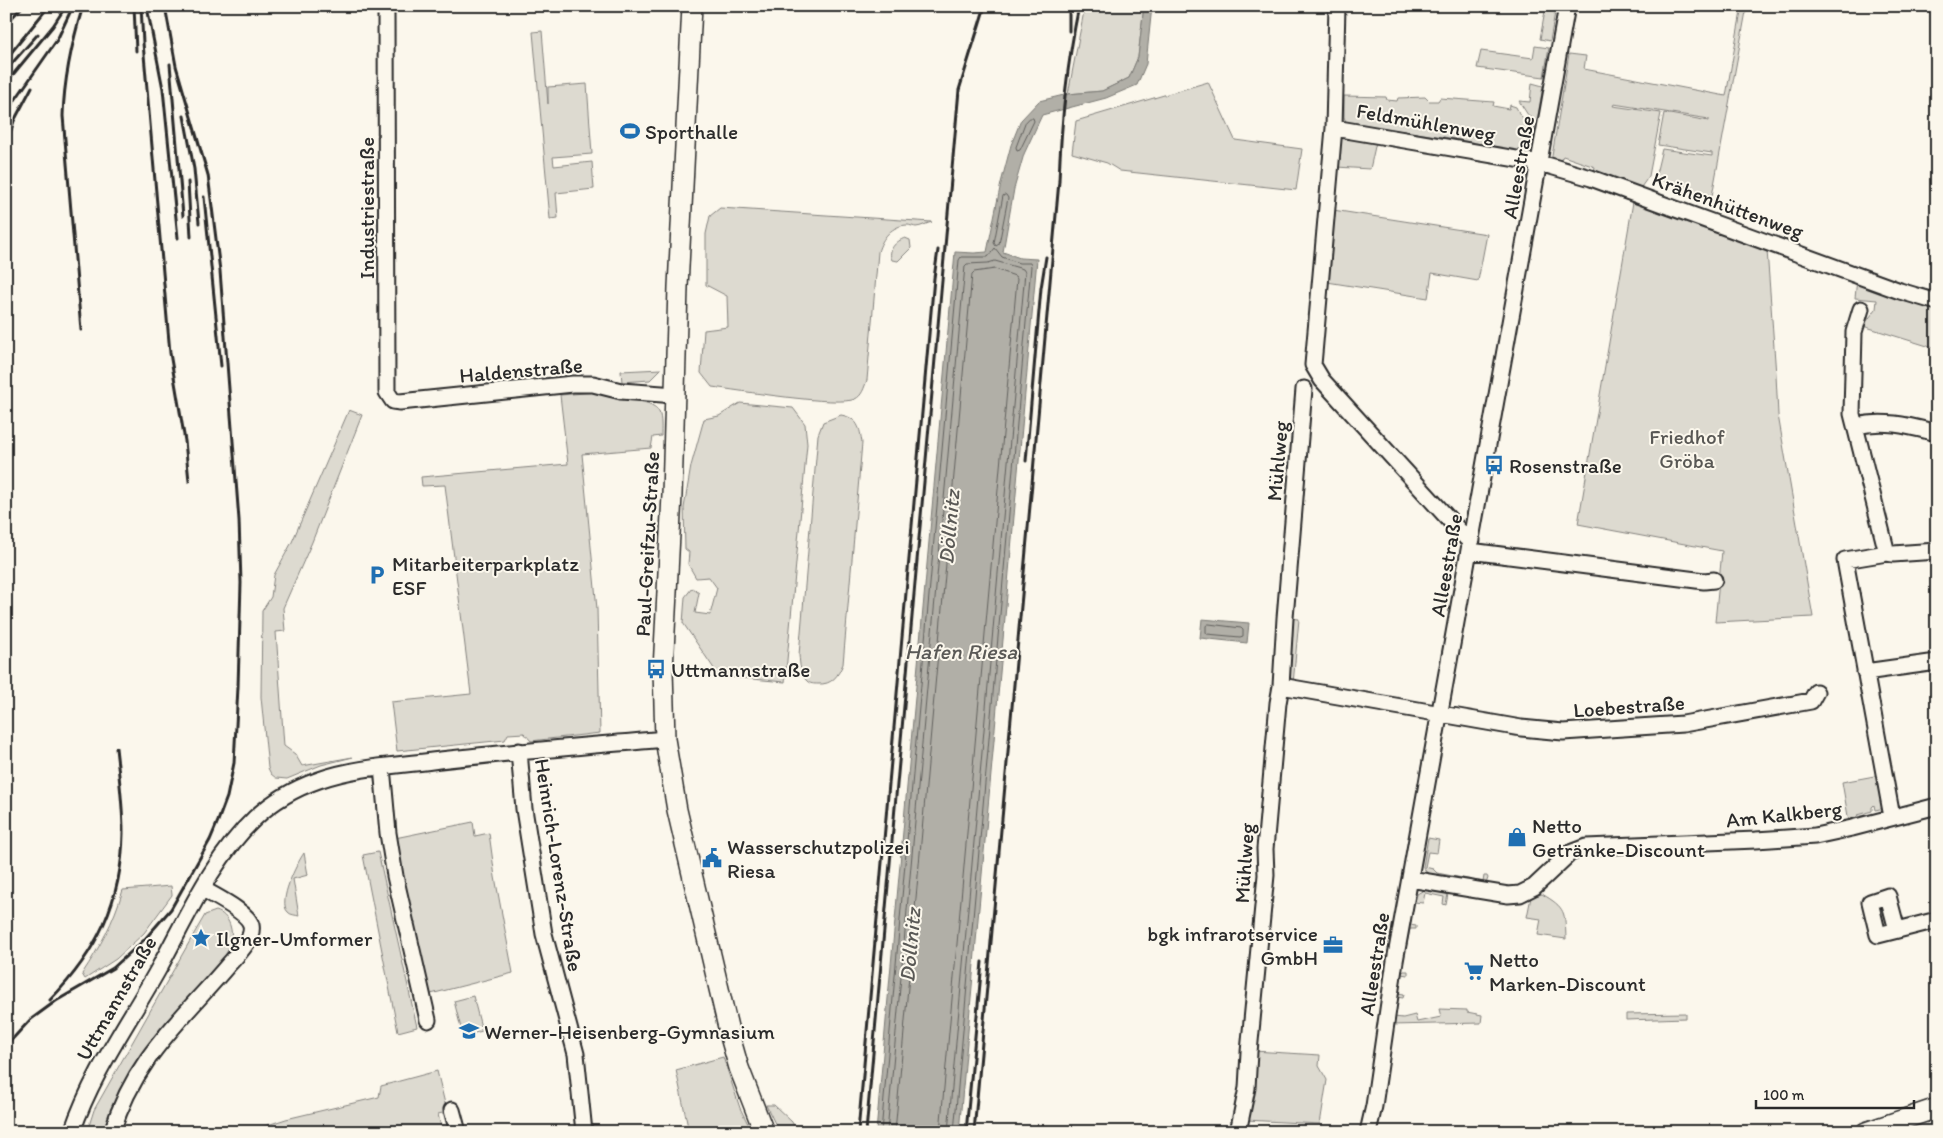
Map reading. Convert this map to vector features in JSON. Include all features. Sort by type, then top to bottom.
[{"type":"main road","name":"Paul-Greifzu-Straße","points":[[692,6],[678,287],[676,395],[663,670],[665,739],[677,810],[731,1040],[739,1068],[764,1132]]},
{"type":"main road","points":[[1869,1131],[1937,1108]]},
{"type":"street","name":"Industriestraße","points":[[386,6],[387,392],[393,401],[400,402]]},
{"type":"street","points":[[1337,6],[1334,128],[1313,365],[1322,380],[1466,538],[1471,546],[1704,581],[1714,580]]},
{"type":"street","name":"Alleestraße","points":[[1368,1132],[1410,878],[1567,6]]},
{"type":"street","name":"Feldmühlenweg","points":[[1334,128],[1540,162]]},
{"type":"street","name":"Krähenhüttenweg","points":[[1540,162],[1635,194],[1900,291],[1937,302]]},
{"type":"street","points":[[1861,309],[1854,332],[1852,414],[1887,553]]},
{"type":"street","name":"Haldenstraße","points":[[400,402],[573,384],[592,384],[621,391],[676,395]]},
{"type":"street","name":"Mühlweg","points":[[1238,1132],[1247,1088],[1256,963],[1266,875],[1267,829],[1281,686],[1304,389]]},
{"type":"street","points":[[1856,426],[1872,422],[1884,422],[1937,433]]},
{"type":"street","points":[[1892,817],[1845,560],[1887,553],[1937,551]]},
{"type":"street","points":[[1865,672],[1937,662]]},
{"type":"street","points":[[1281,686],[1440,714]]},
{"type":"street","name":"Loebestraße","points":[[1440,714],[1520,728],[1572,732],[1646,727],[1719,718],[1811,701],[1816,692]]},
{"type":"street","name":"Uttmannstraße","points":[[72,1132],[84,1099],[98,1072],[218,864],[243,831],[269,806],[318,780],[349,771],[519,751],[665,739]]},
{"type":"street","name":"Heinrich-Lorenz-Straße","points":[[519,751],[526,817],[544,934],[576,1054],[584,1132]]},
{"type":"street","points":[[382,767],[388,833],[395,876],[428,1020]]},
{"type":"street","name":"Am Kalkberg","points":[[1410,878],[1508,895],[1520,894],[1534,887],[1570,853],[1586,847],[1804,837],[1852,828],[1937,806]]},
{"type":"street","points":[[112,1132],[121,1107],[141,1067],[162,1038],[230,963],[250,937],[251,928],[248,919],[203,889]]},
{"type":"street","points":[[1897,930],[1937,920]]},
{"type":"street","points":[[452,1110],[458,1132]]},
{"type":"green space","points":[[1085,6],[1144,6],[1138,57],[1129,78],[1102,91],[1068,94]]},
{"type":"green space","points":[[1742,6],[1747,6],[1712,196],[1655,178],[1662,149],[1712,156],[1712,153],[1658,145],[1664,113],[1709,121],[1709,119],[1614,104],[1613,106],[1661,113],[1649,176],[1639,190],[1593,175],[1595,167],[1563,156],[1558,164],[1551,162],[1569,54],[1586,56],[1584,69],[1726,96]]},
{"type":"green space","points":[[1545,11],[1555,12],[1550,41],[1540,39]]},
{"type":"green space","points":[[542,31],[548,104],[548,87],[587,84],[592,154],[553,157],[554,166],[592,162],[594,189],[556,193],[558,218],[550,219],[533,32]]},
{"type":"green space","points":[[1535,46],[1549,48],[1544,77],[1477,68],[1481,51],[1533,58]]},
{"type":"green space","points":[[1208,82],[1235,140],[1302,149],[1296,190],[1120,171],[1107,163],[1072,153],[1076,121]]},
{"type":"green space","points":[[1532,83],[1543,86],[1537,121],[1528,115],[1519,101],[1530,102]]},
{"type":"green space","points":[[1344,96],[1386,97],[1387,100],[1397,101],[1398,98],[1425,97],[1429,101],[1438,101],[1440,98],[1494,102],[1493,106],[1509,109],[1510,105],[1516,107],[1520,115],[1535,129],[1532,147],[1529,153],[1444,137],[1349,123],[1346,122],[1344,117]]},
{"type":"green space","points":[[1340,136],[1376,142],[1370,169],[1336,167]]},
{"type":"green space","name":"Friedhof Gröba","points":[[1594,184],[1767,250],[1778,415],[1813,617],[1715,622],[1722,551],[1578,524],[1633,202],[1593,187]]},
{"type":"green space","points":[[720,208],[932,222],[918,227],[908,225],[897,227],[888,233],[880,247],[878,252],[867,380],[857,398],[845,401],[809,400],[712,387],[701,373],[704,330],[728,327],[727,296],[706,285],[706,234],[710,216]]},
{"type":"green space","points":[[1333,210],[1487,234],[1478,281],[1432,273],[1428,298],[1327,282]]},
{"type":"green space","points":[[905,238],[910,240],[911,248],[898,261],[892,260],[893,246]]},
{"type":"green space","points":[[1857,279],[1937,307],[1937,349],[1863,326],[1876,309],[1877,300],[1855,298]]},
{"type":"green space","points":[[661,369],[650,380],[622,382],[621,371]]},
{"type":"green space","points":[[597,392],[612,397],[648,403],[659,412],[661,421],[661,436],[653,437],[651,448],[582,454],[597,609],[600,733],[531,741],[524,733],[508,734],[505,740],[397,751],[391,702],[471,694],[445,485],[422,486],[421,477],[568,464],[560,395]]},
{"type":"green space","points":[[740,403],[793,408],[805,424],[807,444],[785,682],[719,676],[683,623],[685,597],[692,588],[699,593],[695,613],[710,615],[717,588],[709,577],[696,578],[688,564],[689,552],[685,549],[684,508],[691,466],[704,419],[719,416]]},
{"type":"green space","points":[[349,410],[362,415],[312,542],[283,608],[285,631],[276,632],[284,746],[295,754],[302,766],[353,757],[321,765],[287,779],[276,778],[268,768],[261,697],[262,611],[271,597],[274,575],[292,542]]},
{"type":"green space","points":[[841,415],[855,421],[862,443],[843,664],[837,676],[831,681],[823,684],[814,684],[808,682],[803,676],[799,655],[818,435],[823,422]]},
{"type":"green space","points":[[1289,618],[1299,619],[1293,684],[1289,682]]},
{"type":"green space","points":[[1880,775],[1885,808],[1875,810],[1874,805],[1872,811],[1858,815],[1852,822],[1849,822],[1842,782]]},
{"type":"green space","points":[[473,822],[475,836],[489,833],[495,877],[513,973],[427,995],[407,916],[395,838]]},
{"type":"green space","points":[[1428,838],[1439,840],[1437,853],[1428,852],[1425,867],[1433,869],[1437,873],[1483,882],[1484,876],[1487,876],[1486,884],[1427,873],[1423,867]]},
{"type":"green space","points":[[378,852],[417,1027],[398,1032],[363,855]]},
{"type":"green space","points":[[304,853],[308,875],[293,879],[299,916],[288,912],[285,907],[285,900],[289,882]]},
{"type":"green space","points":[[171,886],[172,895],[144,933],[116,959],[85,979],[82,974],[106,934],[123,890]]},
{"type":"green space","points":[[1424,890],[1448,894],[1446,905],[1443,904],[1444,897],[1425,893],[1423,903],[1414,902],[1410,925],[1416,926],[1416,929],[1410,929],[1405,953],[1403,951],[1413,901],[1416,899],[1417,894]]},
{"type":"green space","points":[[1542,894],[1556,903],[1563,912],[1566,939],[1538,935],[1541,919],[1527,917],[1531,897]]},
{"type":"green space","points":[[216,911],[225,916],[230,925],[231,940],[227,953],[176,1020],[107,1132],[87,1132],[94,1110],[195,932],[205,915]]},
{"type":"green space","points":[[1408,971],[1408,975],[1401,974],[1398,993],[1404,994],[1403,998],[1397,997],[1394,1017],[1403,1018],[1415,1015],[1417,1022],[1441,1017],[1439,1009],[1467,1010],[1467,1012],[1482,1015],[1481,1023],[1391,1025],[1400,974]]},
{"type":"green space","points":[[473,996],[482,1031],[463,1036],[454,1001]]},
{"type":"green space","points":[[1686,1013],[1686,1018],[1626,1020],[1626,1014]]},
{"type":"green space","points":[[1253,1051],[1320,1055],[1319,1066],[1327,1080],[1320,1124],[1246,1120]]},
{"type":"green space","points":[[723,1057],[740,1108],[752,1132],[689,1132],[676,1070]]},
{"type":"green space","points":[[437,1071],[447,1112],[438,1114],[442,1132],[246,1132],[286,1119],[379,1097],[381,1086]]},
{"type":"green space","points":[[766,1105],[774,1105],[792,1122],[797,1132],[779,1132]]},
{"type":"water","name":"Hafen Riesa","points":[[1144,6],[1152,6],[1146,64],[1137,85],[1106,98],[1042,115],[1024,154],[1014,189],[1003,252],[1020,258],[1037,259],[959,1132],[876,1132],[955,252],[987,252],[1011,145],[1021,120],[1039,101],[1068,94],[1102,91],[1129,78],[1138,57]]},
{"type":"water","points":[[1202,619],[1249,623],[1247,643],[1200,638]]},
{"type":"railway","points":[[6,12],[12,6]]},
{"type":"railway","points":[[6,24],[23,6]]},
{"type":"railway","points":[[6,59],[49,6]]},
{"type":"railway","points":[[6,83],[53,26],[66,6]]},
{"type":"railway","points":[[6,113],[57,40],[73,6]]},
{"type":"railway","points":[[81,330],[63,116],[69,60],[83,6]]},
{"type":"railway","points":[[134,6],[136,51]]},
{"type":"railway","points":[[141,6],[170,353],[185,441],[189,481]]},
{"type":"railway","points":[[6,1046],[30,1020],[56,1001],[113,968],[144,940],[171,909],[210,840],[227,797],[234,763],[241,583],[239,520],[220,271],[208,175],[176,66],[165,6]]},
{"type":"railway","points":[[866,1132],[959,90],[985,6]]},
{"type":"railway","points":[[1069,6],[1069,31]]},
{"type":"railway","points":[[974,1132],[1059,181],[1063,115],[1071,50],[1079,6]]},
{"type":"railway","points":[[147,7],[163,89],[178,238]]},
{"type":"railway","points":[[6,70],[38,34]]},
{"type":"railway","points":[[170,64],[183,216]]},
{"type":"railway","points":[[9,136],[14,121],[32,87]]},
{"type":"railway","points":[[184,116],[194,169],[199,223]]},
{"type":"railway","points":[[188,182],[191,237]]},
{"type":"railway","points":[[204,197],[221,366]]},
{"type":"railway","points":[[858,1132],[938,250]]},
{"type":"railway","points":[[1026,461],[1041,288],[1046,257]]},
{"type":"railway","points":[[50,1000],[67,982],[93,944],[104,924],[118,881],[122,858],[123,833],[122,801],[116,748]]},
{"type":"railway","points":[[966,1132],[982,962]]},
{"type":"place","name":"Sporthalle","points":[[630,131]]},
{"type":"place","name":"Rosenstraße","points":[[1494,465]]},
{"type":"place","name":"Mitarbeiterparkplatz ESF","points":[[377,575]]},
{"type":"place","name":"Uttmannstraße","points":[[656,669]]},
{"type":"place","name":"Netto Getränke-Discount","points":[[1517,837]]},
{"type":"place","name":"Wasserschutzpolizei Riesa","points":[[712,858]]},
{"type":"place","name":"Ilgner-Umformer","points":[[201,938]]},
{"type":"place","name":"bgk infrarotservice GmbH","points":[[1333,945]]},
{"type":"place","name":"Netto Marken-Discount","points":[[1474,971]]},
{"type":"place","name":"Werner-Heisenberg-Gymnasium","points":[[469,1031]]},
{"type":"water label","name":"Döllnitz","points":[[949,527]]},
{"type":"water label","name":"Döllnitz","points":[[910,945]]}]
